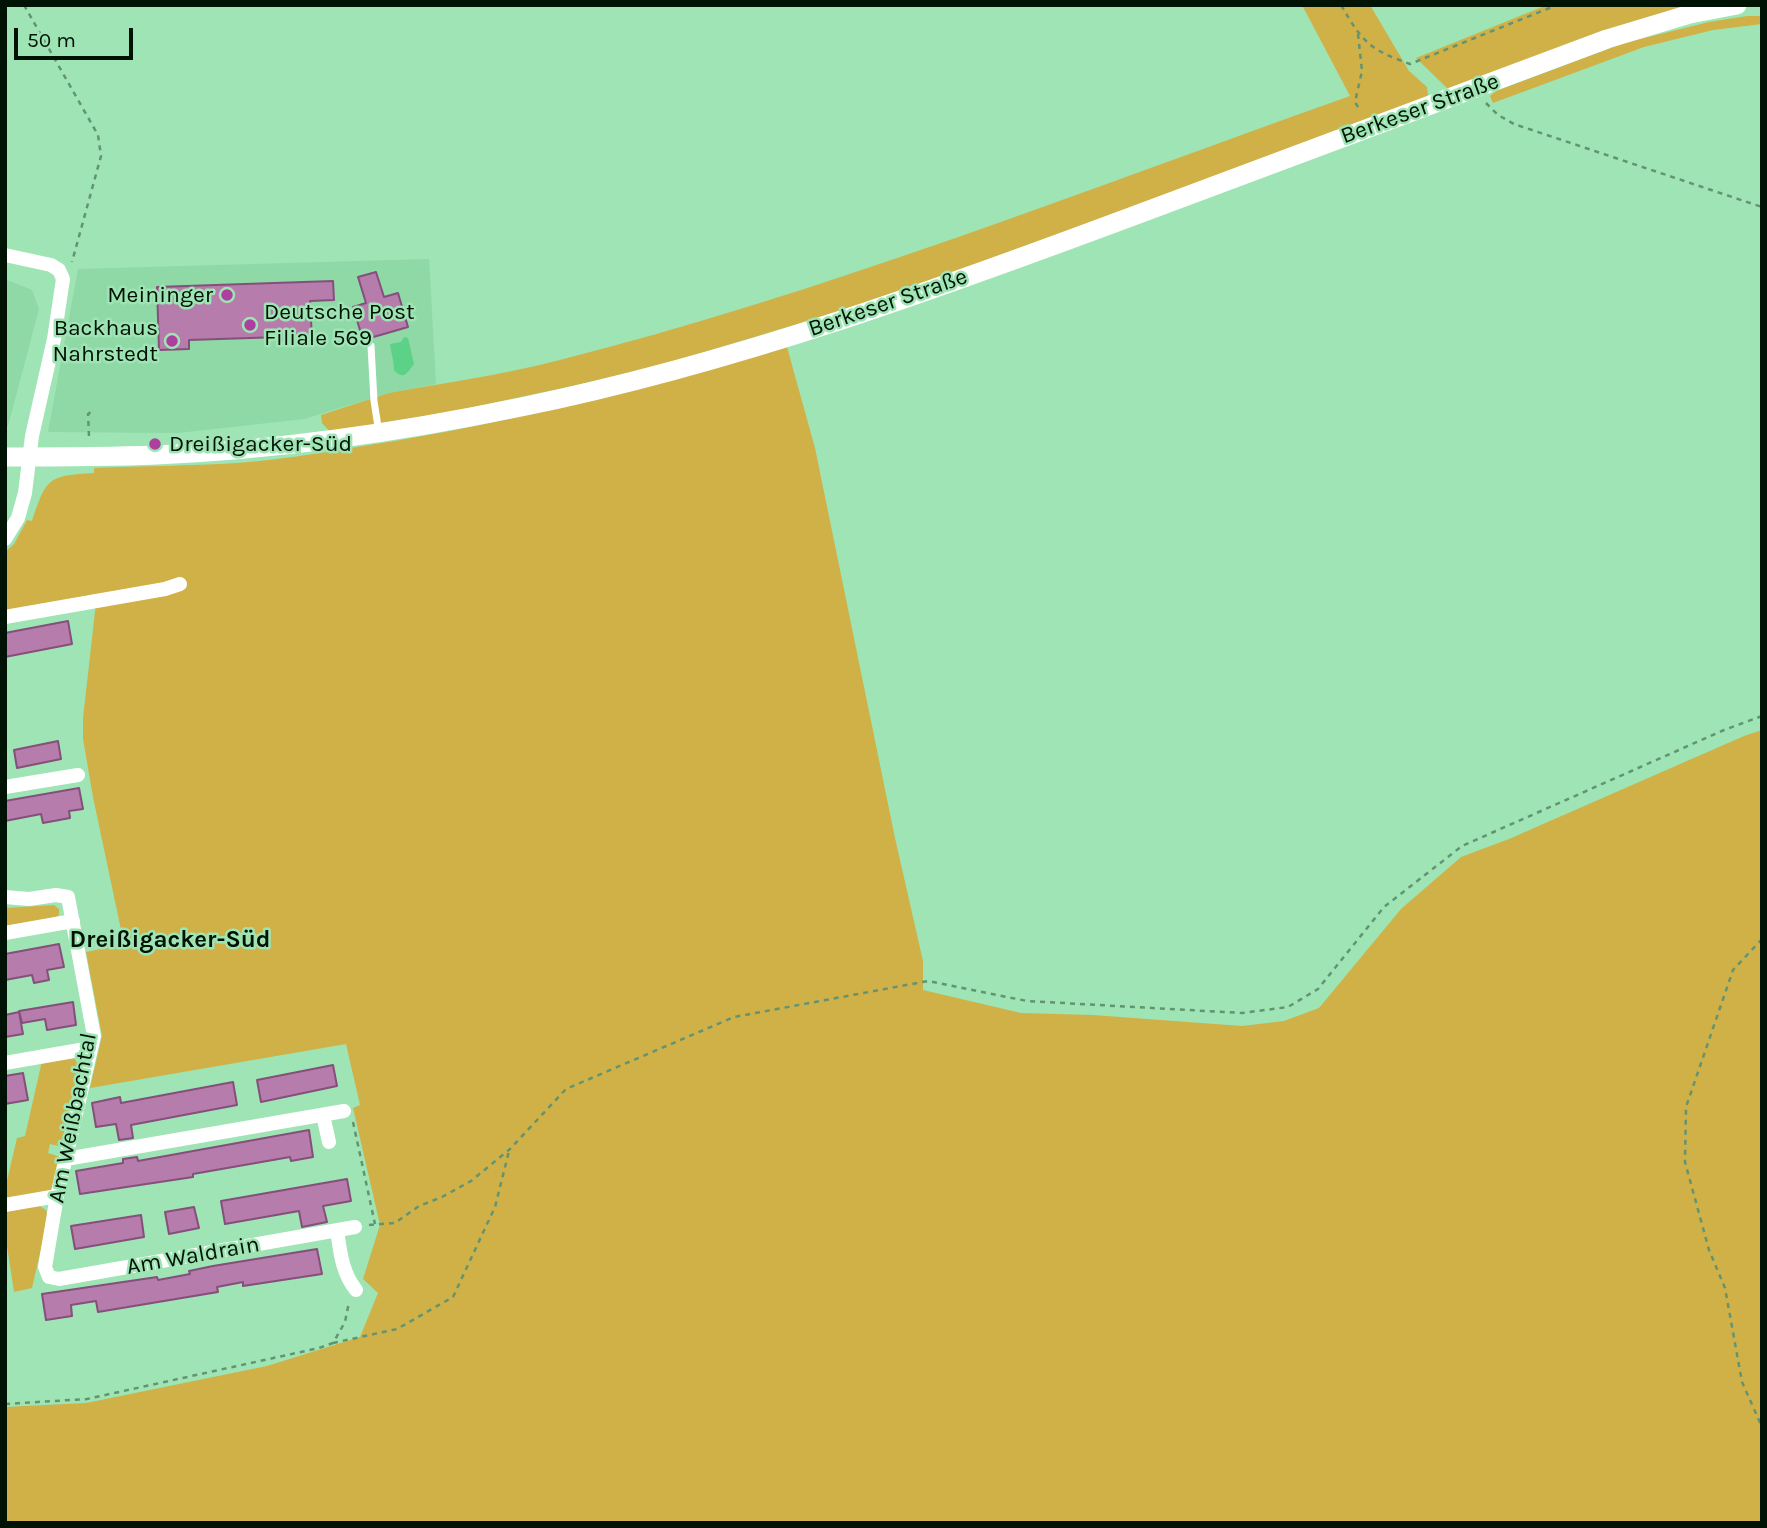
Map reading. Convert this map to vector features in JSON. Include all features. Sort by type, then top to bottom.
[{"type":"main road","name":"Berkeser Straße","points":[[5,457],[158,455],[315,442],[379,433],[576,395],[804,331],[1049,248],[1607,39],[1690,14],[1737,5]]},
{"type":"street","points":[[5,255],[51,265],[63,279],[21,508],[5,539]]},
{"type":"street","points":[[5,617],[165,589],[180,583]]},
{"type":"street","points":[[5,788],[78,775]]},
{"type":"street","name":"Am Weißbachtal","points":[[5,897],[68,897],[94,1036],[57,1196],[45,1267],[49,1277]]},
{"type":"street","points":[[5,933],[73,921]]},
{"type":"street","points":[[5,1063],[91,1048]]},
{"type":"street","points":[[66,1159],[344,1111]]},
{"type":"street","points":[[323,1115],[329,1142]]},
{"type":"street","points":[[5,1205],[57,1196]]},
{"type":"street","name":"Am Waldrain","points":[[49,1277],[59,1279],[355,1227]]},
{"type":"street","points":[[337,1230],[344,1267],[354,1287]]},
{"type":"lane","points":[[370,346],[379,433]]},
{"type":"path","points":[[24,5],[98,135],[101,145],[101,156],[72,264]]},
{"type":"path","points":[[1341,5],[1358,34],[1368,45],[1410,64],[1557,5]]},
{"type":"path","points":[[1358,34],[1362,71],[1355,102],[1359,109]]},
{"type":"path","points":[[1479,88],[1484,101],[1498,115],[1514,124],[1762,207]]},
{"type":"path","points":[[89,436],[88,414],[91,412]]},
{"type":"path","points":[[355,1227],[395,1223],[419,1206],[442,1198],[471,1181],[510,1149],[566,1089],[734,1017],[928,981],[1027,1001],[1242,1013],[1288,1007],[1318,989],[1384,907],[1462,846],[1724,730],[1762,716]]},
{"type":"path","points":[[1762,939],[1733,970],[1686,1107],[1685,1162],[1709,1250],[1725,1288],[1742,1382],[1762,1427]]},
{"type":"path","points":[[344,1111],[351,1112],[375,1224]]},
{"type":"path","points":[[5,1404],[87,1399],[244,1366],[333,1342],[397,1329],[453,1297],[495,1207],[510,1149]]},
{"type":"path","points":[[333,1342],[345,1322],[354,1287]]},
{"type":"shaded area","points":[[1302,5],[1370,5],[1409,71],[1427,87],[1428,95],[1419,102],[905,290],[668,363],[455,411],[330,432],[322,423],[321,415],[389,393],[556,361],[757,304],[956,238],[1350,96]]},
{"type":"shaded area","points":[[1547,5],[1687,5],[1450,91],[1416,58]]},
{"type":"shaded area","points":[[1762,16],[1762,24],[1713,30],[1644,47],[1493,103],[1490,96],[1496,91],[1624,43],[1709,22]]},
{"type":"shaded area","points":[[429,259],[436,384],[389,393],[304,419],[178,433],[48,432],[78,269]]},
{"type":"shaded area","points":[[5,279],[32,290],[39,309],[8,426],[5,426]]},
{"type":"shaded area","points":[[404,337],[408,338],[414,364],[407,373],[400,375],[394,370],[390,344],[401,342]]},
{"type":"shaded area","points":[[787,347],[815,448],[923,961],[923,990],[1021,1013],[1093,1015],[1242,1026],[1284,1021],[1319,1008],[1401,909],[1461,857],[1762,730],[1762,1523],[5,1523],[5,1407],[86,1403],[267,1366],[360,1337],[378,1293],[363,1279],[380,1225],[353,1108],[360,1105],[346,1044],[90,1088],[102,1036],[86,952],[124,944],[83,739],[97,594],[5,611],[5,552],[14,544],[27,520],[32,521],[46,487],[58,478],[94,473],[94,468],[257,461],[445,432],[593,400]]},
{"type":"shaded area","points":[[54,905],[59,909],[59,915],[56,917],[5,926],[5,908]]},
{"type":"shaded area","points":[[74,1058],[79,1069],[62,1147],[50,1144],[48,1153],[60,1157],[52,1190],[5,1199],[17,1138],[25,1136],[42,1061]]},
{"type":"shaded area","points":[[38,1205],[46,1210],[48,1218],[32,1288],[14,1292],[5,1233],[5,1211]]},
{"type":"building","points":[[376,272],[384,297],[398,293],[408,327],[363,340],[353,307],[366,303],[358,277]]},
{"type":"building","points":[[333,281],[334,300],[310,301],[312,339],[282,340],[281,337],[189,340],[189,349],[159,350],[157,287]]},
{"type":"building","points":[[68,621],[72,644],[5,657],[5,633]]},
{"type":"building","points":[[58,741],[61,759],[17,768],[14,750]]},
{"type":"building","points":[[79,788],[83,809],[69,811],[70,818],[43,823],[41,814],[5,821],[5,801]]},
{"type":"building","points":[[59,944],[64,967],[47,970],[49,980],[34,983],[32,975],[5,980],[5,954]]},
{"type":"building","points":[[73,1002],[76,1025],[47,1030],[45,1019],[22,1023],[19,1011]]},
{"type":"building","points":[[19,1012],[23,1034],[5,1037],[5,1015]]},
{"type":"building","points":[[333,1065],[337,1086],[261,1102],[257,1080]]},
{"type":"building","points":[[23,1073],[28,1100],[5,1104],[5,1076]]},
{"type":"building","points":[[233,1082],[237,1105],[131,1125],[133,1138],[119,1140],[116,1124],[96,1127],[92,1103],[120,1097],[121,1103]]},
{"type":"building","points":[[309,1130],[313,1157],[291,1161],[290,1157],[193,1174],[193,1177],[80,1194],[76,1171],[123,1163],[123,1159],[137,1157],[138,1161]]},
{"type":"building","points":[[347,1179],[351,1201],[323,1206],[327,1222],[302,1227],[299,1211],[225,1224],[221,1201]]},
{"type":"building","points":[[194,1207],[199,1228],[169,1234],[165,1212]]},
{"type":"building","points":[[141,1215],[144,1237],[75,1249],[71,1226]]},
{"type":"building","points":[[317,1249],[322,1274],[243,1286],[243,1282],[217,1287],[218,1292],[98,1312],[96,1301],[71,1305],[72,1316],[46,1320],[42,1294],[157,1277],[158,1280],[213,1266]]},
{"type":"place","name":"Meininger","points":[[227,295]]},
{"type":"place","name":"Deutsche Post Filiale 569","points":[[250,325]]},
{"type":"place","name":"Backhaus Nahrstedt","points":[[172,341]]},
{"type":"place","name":"Dreißigacker-Süd","points":[[155,444]]},
{"type":"district","name":"Dreißigacker-Süd","points":[[170,940]]}]
